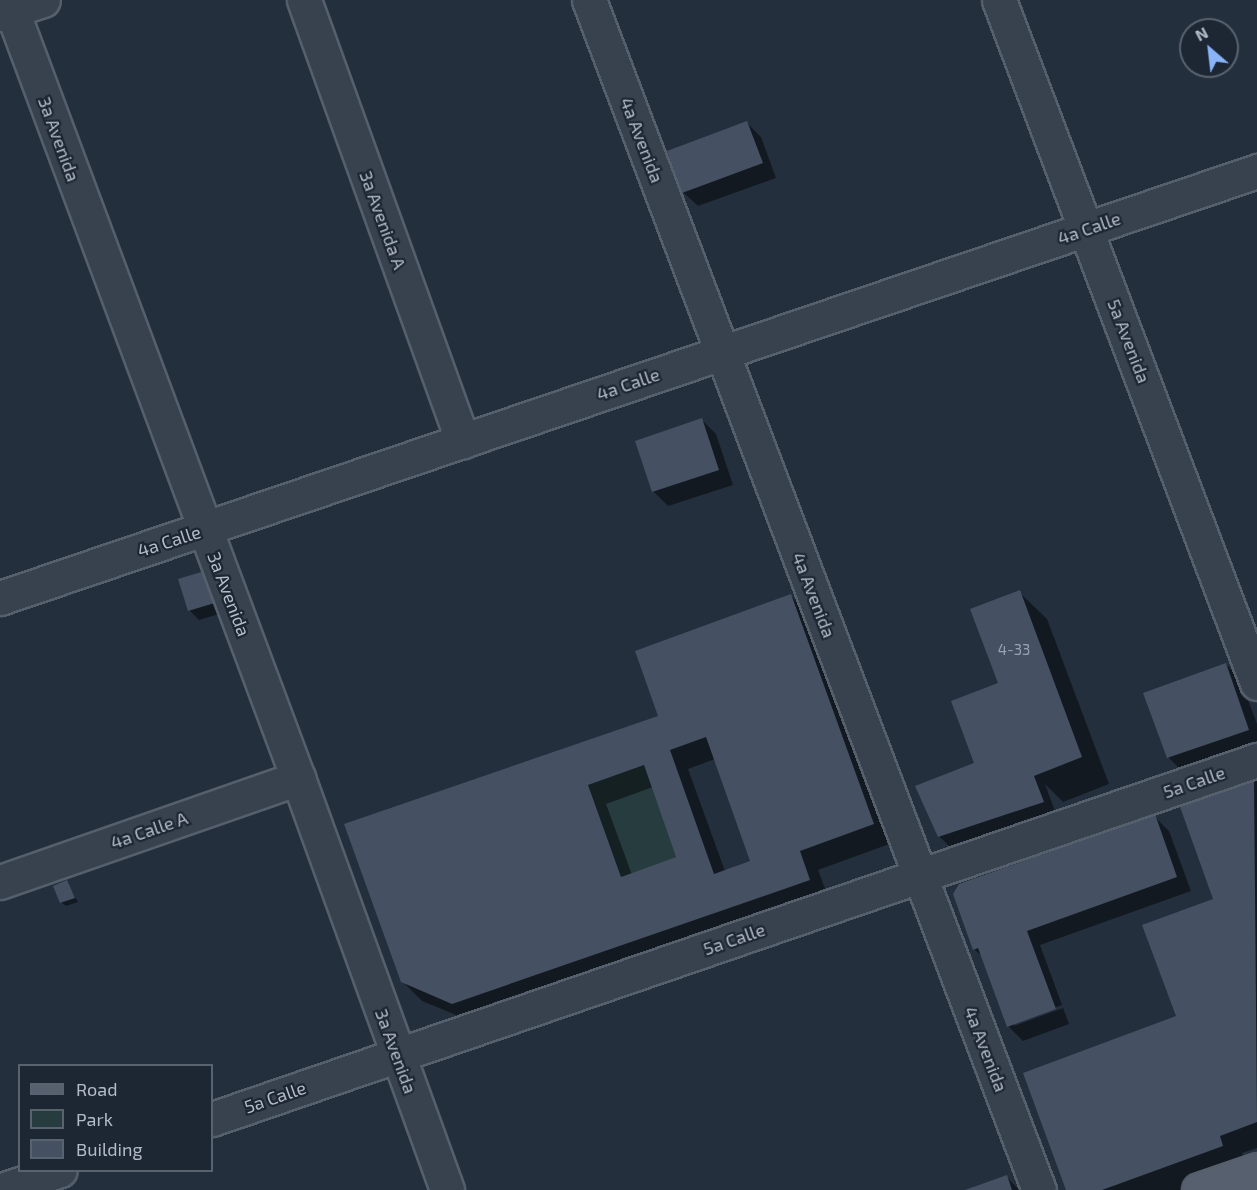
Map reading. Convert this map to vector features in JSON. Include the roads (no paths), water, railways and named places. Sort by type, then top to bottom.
[{"type":"main road","points":[[1199,1190],[1257,1170]]},
{"type":"street","points":[[6,8],[43,0]]},
{"type":"street","name":"3a Avenida A","points":[[304,0],[463,441]]},
{"type":"street","name":"4a Avenida","points":[[589,0],[1038,1190]]},
{"type":"street","name":"5a Avenida","points":[[999,0],[1257,683]]},
{"type":"street","name":"3a Avenida","points":[[6,8],[298,778],[447,1190]]},
{"type":"street","name":"4a Calle","points":[[0,598],[1257,171]]},
{"type":"street","name":"5a Calle","points":[[213,1119],[1257,760]]},
{"type":"street","name":"4a Calle A","points":[[0,882],[298,778]]},
{"type":"street","points":[[2,1190],[54,1172]]}]
